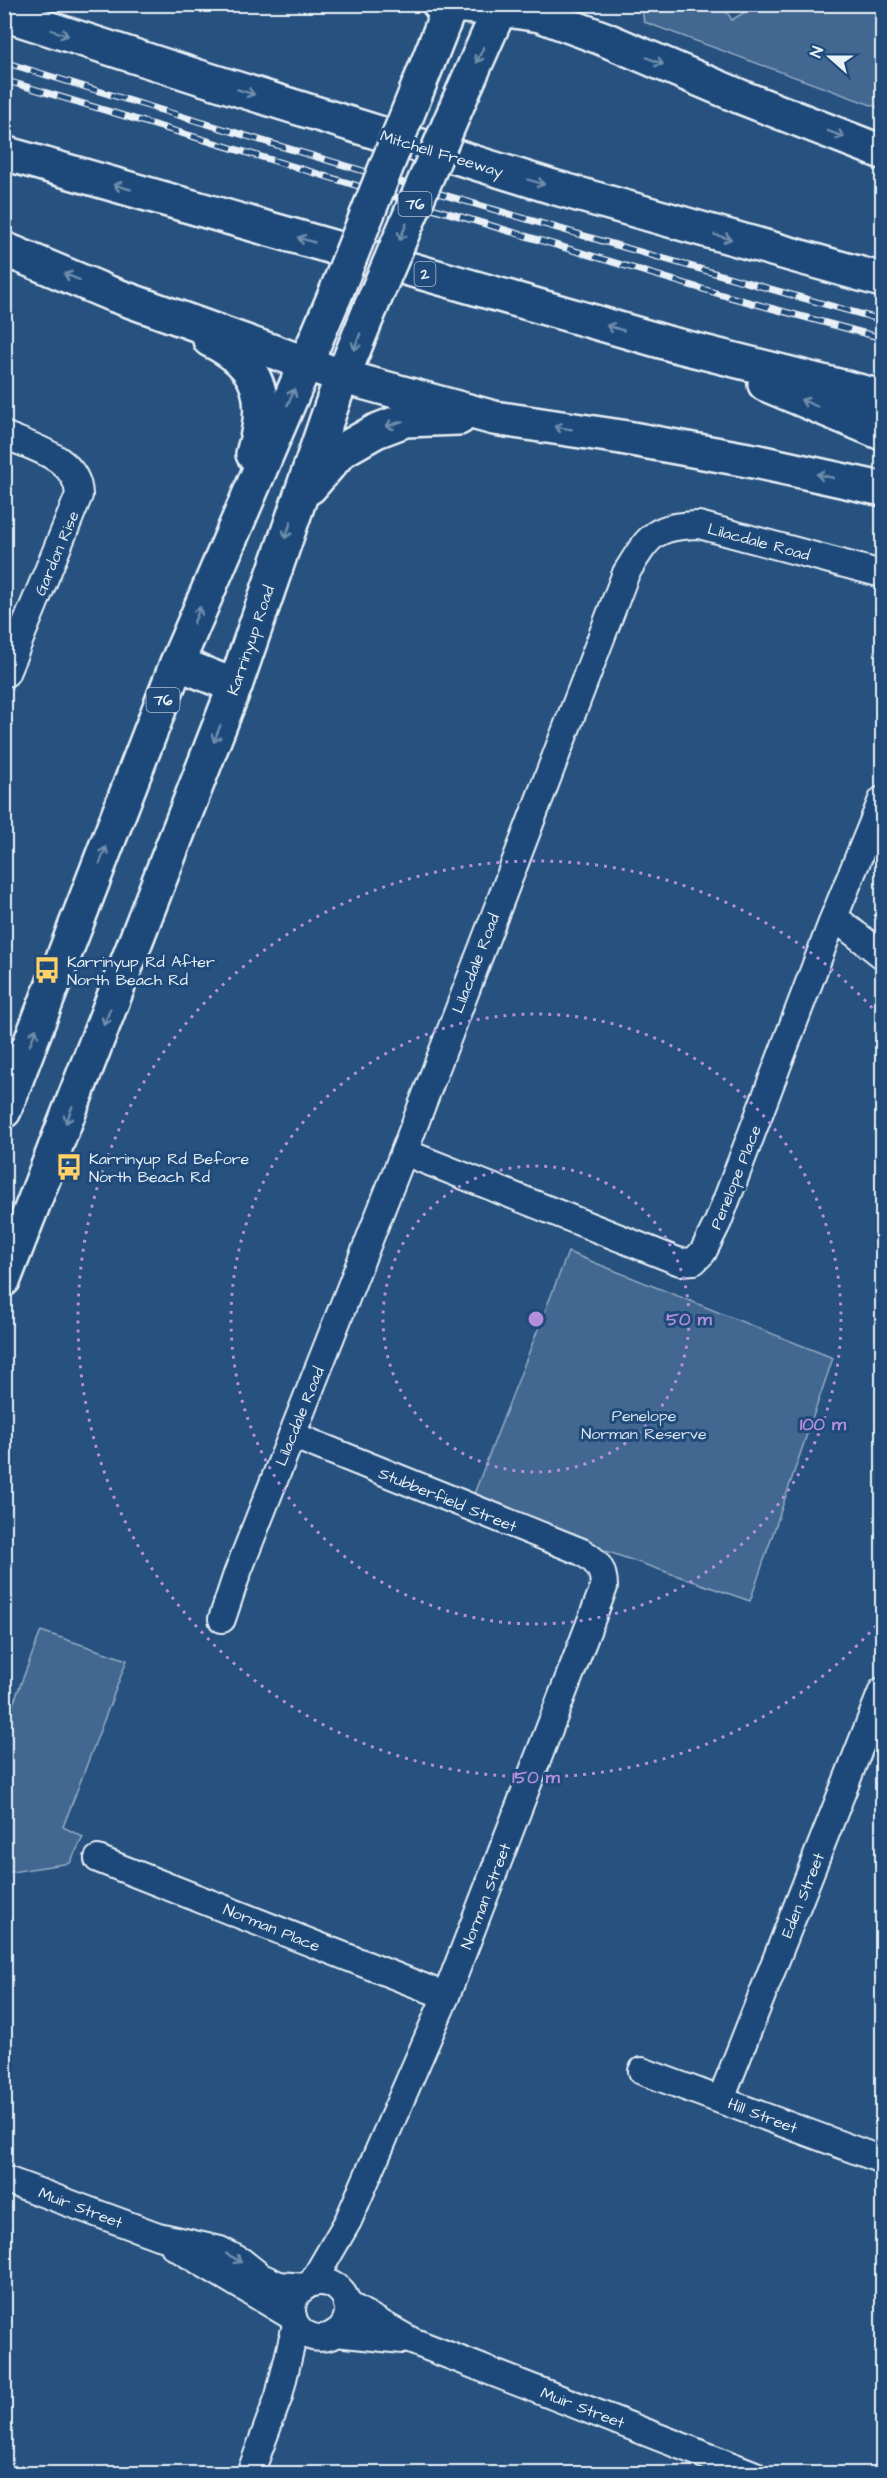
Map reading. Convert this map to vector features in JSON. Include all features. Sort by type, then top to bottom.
[{"type":"highway","points":[[559,4],[571,16],[602,38]]},
{"type":"highway","points":[[447,5],[501,7],[540,15],[882,152]]},
{"type":"highway","name":"76","points":[[4,1111],[177,663],[335,295],[417,90],[447,5]]},
{"type":"highway","name":"Karrinyup Road","points":[[4,1279],[236,686],[299,498],[344,376],[371,307],[501,7]]},
{"type":"highway","name":"Mitchell Freeway","points":[[4,14],[552,187],[882,280]]},
{"type":"highway","name":"2","points":[[4,153],[671,344],[882,397]]},
{"type":"highway","points":[[4,249],[109,292],[344,376],[494,418],[621,436],[759,462],[882,489]]},
{"type":"highway","points":[[109,292],[218,345],[240,359],[259,386],[261,404],[255,446],[224,553]]},
{"type":"highway","points":[[671,344],[882,432]]},
{"type":"highway","points":[[299,498],[322,476],[341,451],[394,423],[421,418],[494,418]]},
{"type":"highway","points":[[177,663],[236,686]]},
{"type":"street","name":"Gardon Rise","points":[[4,435],[65,464],[76,477],[79,495],[6,673]]},
{"type":"street","name":"Lilacdale Road","points":[[222,1619],[237,1574],[404,1152],[424,1094],[626,573],[651,535],[674,526],[699,525],[882,574]]},
{"type":"street","name":"Penelope Place","points":[[404,1152],[680,1262],[694,1262],[703,1252],[718,1222],[834,917],[882,800]]},
{"type":"street","points":[[834,917],[882,955]]},
{"type":"street","name":"Stubberfield Street","points":[[292,1435],[582,1552],[601,1567]]},
{"type":"street","name":"Norman Street","points":[[308,2285],[348,2221],[446,1996],[604,1587],[601,1567]]},
{"type":"street","name":"Eden Street","points":[[721,2099],[882,1691]]},
{"type":"street","name":"Norman Place","points":[[98,1859],[446,1996]]},
{"type":"street","name":"Hill Street","points":[[642,2071],[882,2160]]},
{"type":"street","name":"Muir Street","points":[[4,2179],[158,2236],[220,2250],[241,2261],[261,2277],[279,2285],[308,2285]]},
{"type":"street","name":"Norman Street","points":[[344,2298],[348,2221]]},
{"type":"street","name":"Muir Street","points":[[158,2236],[294,2321]]},
{"type":"street","points":[[250,2474],[279,2396],[294,2321],[294,2300],[308,2285],[328,2283],[344,2298],[344,2324],[328,2336],[279,2396]]},
{"type":"street","name":"Muir Street","points":[[344,2298],[412,2341],[753,2474]]},
{"type":"street","points":[[294,2321],[308,2335],[328,2336]]},
{"type":"street","name":"Muir Street","points":[[328,2336],[412,2341]]},
{"type":"green space","points":[[641,5],[722,5],[732,20],[756,5],[882,5],[882,109],[644,22]]},
{"type":"green space","name":"Penelope Norman Reserve","points":[[568,1252],[833,1358],[750,1601],[470,1504]]},
{"type":"green space","points":[[41,1631],[127,1660],[63,1827],[83,1837],[70,1863],[5,1873],[5,1725]]},
{"type":"railway","points":[[4,62],[442,194],[882,320]]},
{"type":"railway","points":[[4,80],[726,296],[882,338]]},
{"type":"place","name":"Karrinyup Rd After North Beach Rd","points":[[47,970]]},
{"type":"place","name":"Karrinyup Rd Before North Beach Rd","points":[[69,1167]]}]
